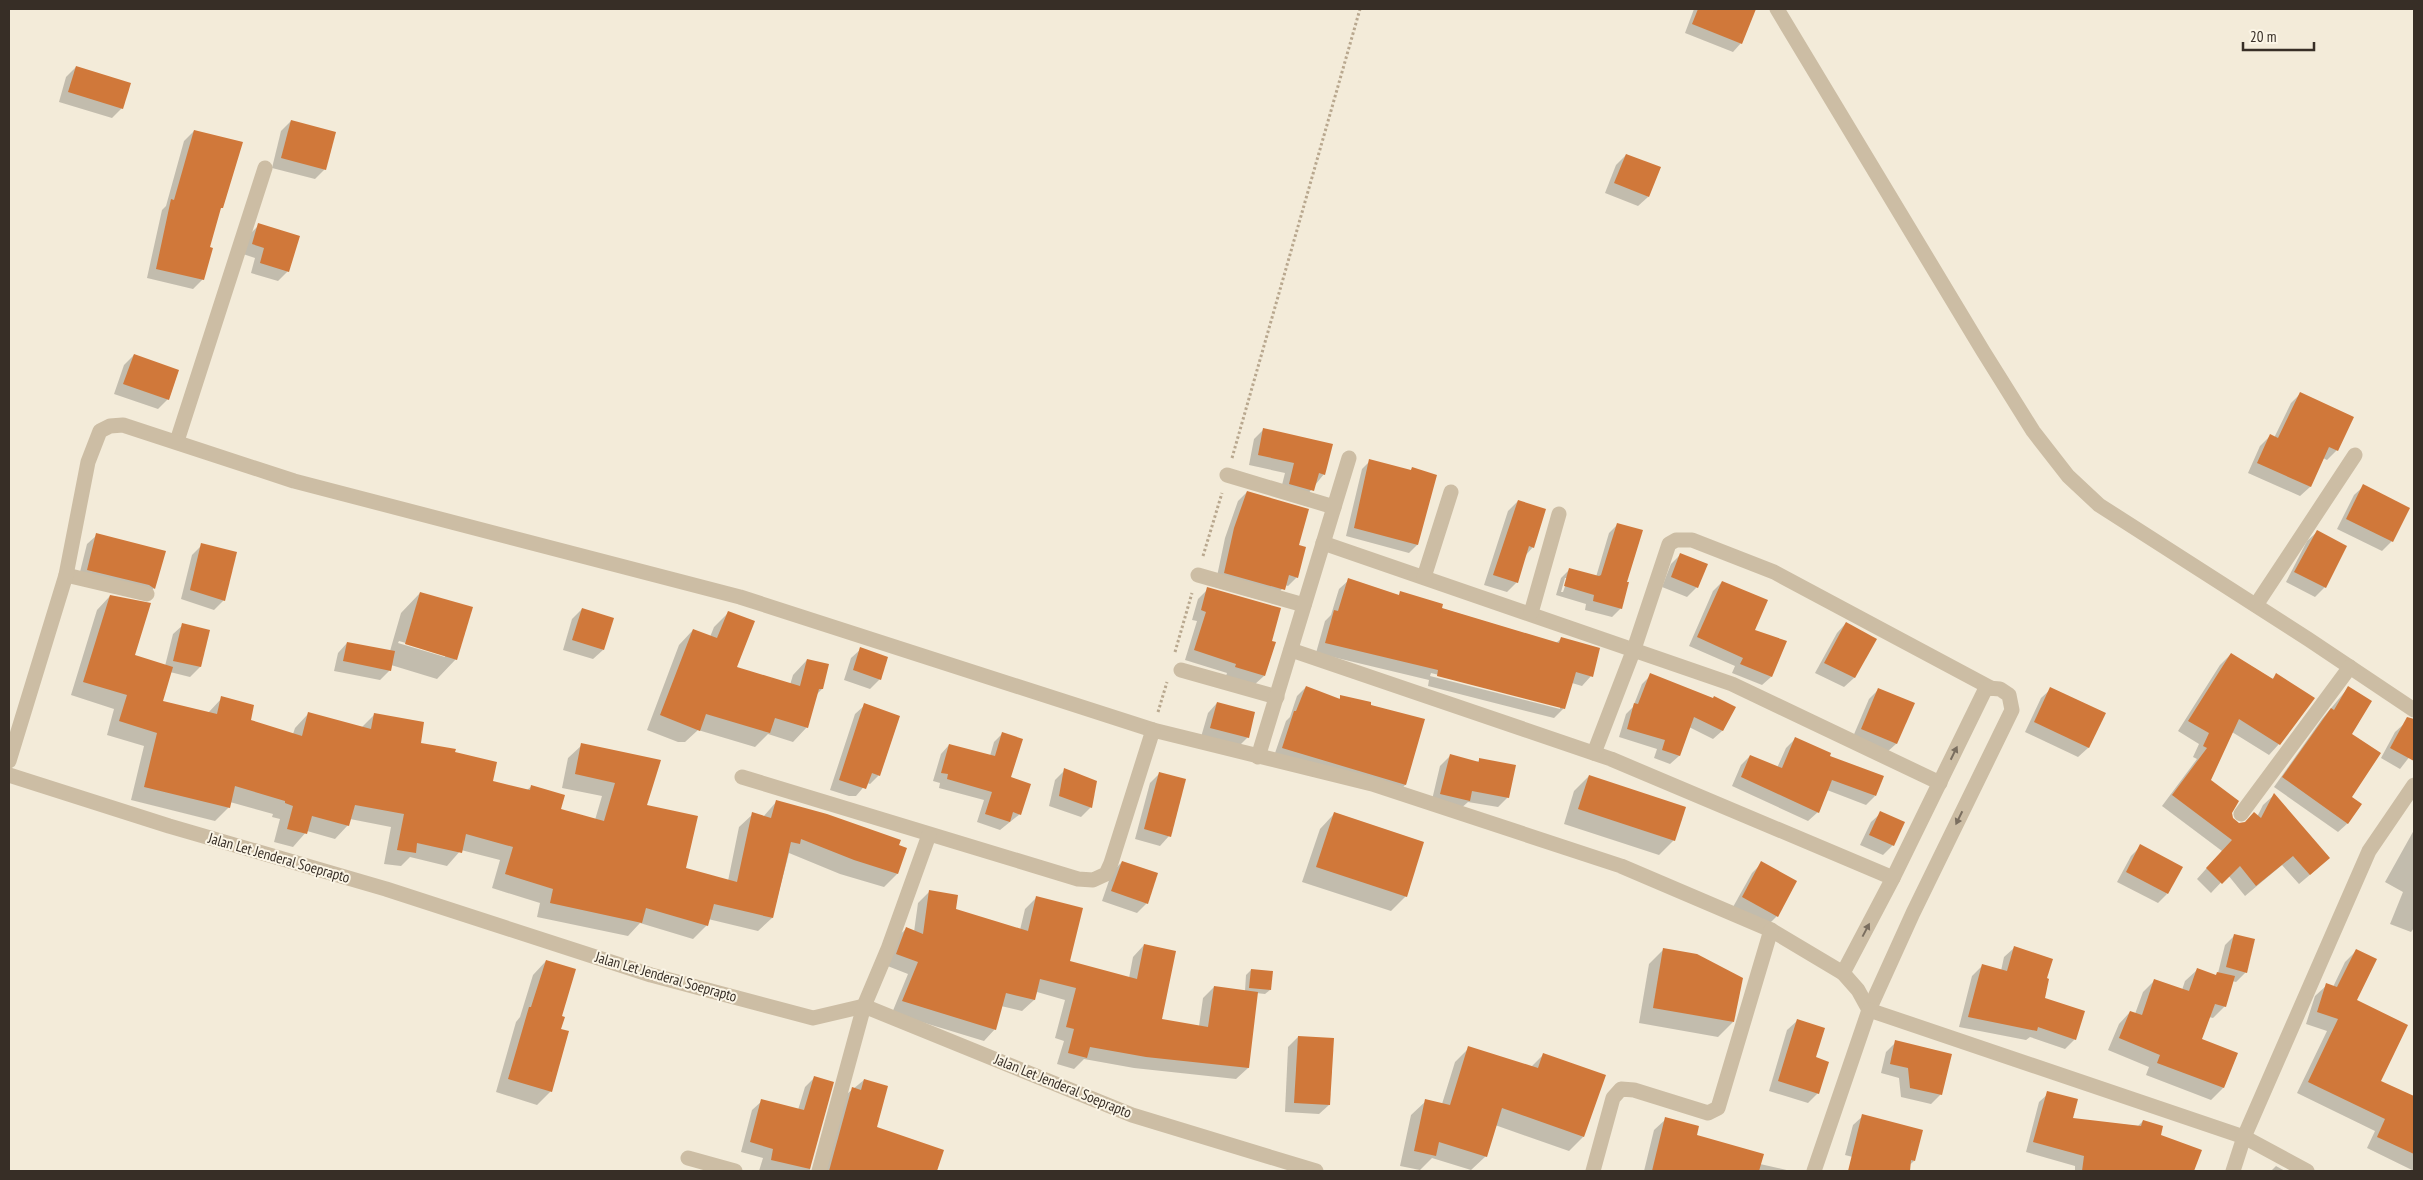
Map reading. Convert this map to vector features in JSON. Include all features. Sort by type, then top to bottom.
[{"type":"street","points":[[1777,9],[1988,359],[2033,431],[2068,476],[2099,505],[2256,605],[2414,710]]},
{"type":"street","points":[[177,442],[264,168]]},
{"type":"street","points":[[9,760],[66,575],[88,462],[98,433],[105,428],[123,425],[294,481],[740,597],[1153,730],[1372,784],[1621,866],[1771,930],[1843,973],[1858,990],[1869,1010],[2244,1137],[2307,1171]]},
{"type":"street","points":[[2256,605],[2355,455]]},
{"type":"street","points":[[1258,757],[1348,458]]},
{"type":"street","points":[[1227,475],[1334,508]]},
{"type":"street","points":[[1424,577],[1451,492]]},
{"type":"street","points":[[1531,613],[1559,514]]},
{"type":"street","points":[[1594,753],[1634,649],[1669,544],[1676,540],[1687,539],[1774,572],[1992,688],[2000,689],[2009,694],[2012,710],[1912,913],[1869,1010],[1814,1171]]},
{"type":"street","points":[[1323,543],[1531,613],[1732,684],[1940,782]]},
{"type":"street","points":[[66,575],[147,594]]},
{"type":"street","points":[[1198,576],[1304,606]]},
{"type":"street","points":[[1291,650],[1594,753],[1893,878]]},
{"type":"street","points":[[2241,814],[2350,667]]},
{"type":"street","points":[[1174,668],[1277,697]]},
{"type":"street","points":[[1843,973],[1893,878],[1981,697],[1986,690],[1992,688]]},
{"type":"street","points":[[742,777],[1078,879],[1093,880],[1106,874],[1111,863],[1153,730]]},
{"type":"street","name":"Jalan Let Jenderal Soeprapto","points":[[9,775],[169,826],[386,889],[660,977],[813,1018],[864,1006],[1132,1115],[1316,1171]]},
{"type":"street","points":[[2233,1171],[2244,1137],[2369,851],[2414,785]]},
{"type":"street","points":[[819,1171],[864,1006],[888,949],[929,835]]},
{"type":"street","points":[[1593,1171],[1613,1098],[1621,1089],[1634,1090],[1708,1113],[1718,1108],[1771,930]]},
{"type":"street","points":[[688,1158],[734,1171]]},
{"type":"path","points":[[1153,730],[1174,668],[1198,576],[1360,9]]},
{"type":"building","points":[[1698,9],[1756,9],[1742,44],[1692,24]]},
{"type":"building","points":[[76,66],[131,83],[123,109],[68,92]]},
{"type":"building","points":[[291,120],[336,132],[326,170],[281,158]]},
{"type":"building","points":[[194,130],[243,142],[223,208],[221,208],[210,247],[213,248],[204,280],[156,269],[171,199],[174,200]]},
{"type":"building","points":[[1626,154],[1661,167],[1649,197],[1614,183]]},
{"type":"building","points":[[258,223],[300,236],[289,272],[260,263],[264,248],[252,244]]},
{"type":"building","points":[[134,354],[179,370],[169,400],[123,384]]},
{"type":"building","points":[[2300,392],[2354,417],[2338,451],[2329,447],[2311,487],[2257,463],[2270,434],[2278,438]]},
{"type":"building","points":[[1263,428],[1333,444],[1325,475],[1319,473],[1314,491],[1289,484],[1294,463],[1258,455]]},
{"type":"building","points":[[1369,459],[1411,470],[1412,467],[1437,475],[1418,545],[1354,528]]},
{"type":"building","points":[[2363,484],[2410,508],[2393,542],[2346,519]]},
{"type":"building","points":[[1247,491],[1309,509],[1299,545],[1306,547],[1298,578],[1289,575],[1285,590],[1224,573],[1234,528]]},
{"type":"building","points":[[1518,500],[1546,509],[1534,548],[1529,546],[1518,583],[1493,575]]},
{"type":"building","points":[[1617,523],[1643,530],[1627,582],[1629,582],[1622,609],[1593,601],[1594,595],[1564,586],[1569,568],[1601,575]]},
{"type":"building","points":[[2317,530],[2347,546],[2326,588],[2294,572]]},
{"type":"building","points":[[96,533],[166,551],[155,589],[149,585],[87,570]]},
{"type":"building","points":[[201,543],[237,552],[225,601],[190,590]]},
{"type":"building","points":[[1680,553],[1708,564],[1698,588],[1671,577]]},
{"type":"building","points":[[1348,578],[1399,595],[1400,591],[1443,604],[1442,608],[1559,643],[1561,637],[1600,648],[1593,677],[1576,672],[1565,709],[1437,676],[1438,670],[1325,643],[1334,610],[1338,611]]},
{"type":"building","points":[[1722,581],[1768,600],[1755,630],[1787,641],[1772,677],[1740,664],[1743,658],[1697,637]]},
{"type":"building","points":[[1207,587],[1281,608],[1272,641],[1276,642],[1265,676],[1235,667],[1236,664],[1194,650],[1206,612],[1201,610]]},
{"type":"building","points":[[420,592],[473,607],[457,660],[405,644]]},
{"type":"building","points":[[110,595],[151,603],[135,655],[173,667],[163,701],[217,714],[221,696],[254,705],[251,720],[302,736],[308,712],[371,729],[374,713],[424,722],[421,743],[456,749],[455,752],[497,762],[493,781],[530,790],[531,785],[565,795],[561,809],[604,821],[615,783],[575,774],[581,743],[661,760],[647,805],[698,816],[686,868],[737,882],[752,812],[771,818],[776,800],[827,814],[901,840],[899,845],[907,848],[898,874],[854,860],[801,839],[800,844],[791,842],[773,918],[714,904],[708,926],[646,908],[642,923],[550,903],[553,889],[505,874],[513,847],[466,834],[462,853],[417,843],[416,853],[397,850],[404,814],[355,805],[349,826],[312,816],[307,834],[287,829],[293,806],[285,803],[285,801],[235,786],[230,808],[144,787],[157,733],[119,721],[127,695],[83,682]]},
{"type":"building","points":[[582,608],[614,618],[604,650],[572,640]]},
{"type":"building","points":[[728,611],[755,621],[737,667],[800,686],[807,659],[829,664],[823,689],[819,689],[808,728],[775,718],[770,733],[706,714],[700,731],[660,715],[693,629],[717,638]]},
{"type":"building","points":[[1846,622],[1877,639],[1855,678],[1824,663]]},
{"type":"building","points":[[182,623],[210,630],[201,667],[173,661]]},
{"type":"building","points":[[347,642],[395,651],[391,671],[343,661]]},
{"type":"building","points":[[860,647],[888,657],[881,680],[853,670]]},
{"type":"building","points":[[2231,653],[2273,679],[2276,673],[2315,698],[2280,745],[2239,719],[2211,780],[2239,801],[2232,813],[2233,818],[2239,823],[2245,822],[2254,812],[2261,818],[2274,793],[2330,858],[2310,875],[2293,856],[2256,886],[2240,866],[2222,884],[2206,868],[2232,840],[2172,795],[2207,748],[2203,746],[2209,733],[2188,721]]},
{"type":"building","points":[[1650,673],[1713,698],[1714,696],[1736,707],[1723,731],[1694,717],[1680,756],[1662,750],[1665,740],[1627,729],[1634,703],[1638,704]]},
{"type":"building","points":[[1306,686],[1340,699],[1340,695],[1371,702],[1371,705],[1425,719],[1406,785],[1282,748],[1294,711],[1296,711]]},
{"type":"building","points":[[2348,686],[2372,701],[2352,734],[2381,753],[2352,797],[2362,804],[2348,824],[2282,777],[2331,708],[2334,710]]},
{"type":"building","points":[[2050,687],[2106,713],[2089,748],[2034,722]]},
{"type":"building","points":[[1878,688],[1915,703],[1897,744],[1861,729]]},
{"type":"building","points":[[1217,702],[1255,712],[1249,738],[1210,728]]},
{"type":"building","points":[[864,703],[900,716],[880,776],[872,773],[866,789],[839,780]]},
{"type":"building","points":[[2407,717],[2414,719],[2414,761],[2390,748]]},
{"type":"building","points":[[1002,732],[1023,739],[1011,777],[1031,784],[1021,815],[1013,812],[1010,822],[985,814],[992,792],[947,779],[948,774],[941,773],[949,744],[995,756]]},
{"type":"building","points":[[1795,737],[1831,753],[1830,756],[1884,776],[1876,796],[1832,780],[1819,813],[1741,777],[1750,755],[1782,768]]},
{"type":"building","points":[[1450,754],[1479,762],[1479,758],[1516,765],[1509,798],[1472,791],[1470,801],[1440,794]]},
{"type":"building","points":[[1064,768],[1097,781],[1092,808],[1059,796]]},
{"type":"building","points":[[1159,772],[1186,779],[1171,837],[1144,829]]},
{"type":"building","points":[[1589,775],[1686,807],[1675,841],[1578,809]]},
{"type":"building","points":[[1880,811],[1905,822],[1894,846],[1869,835]]},
{"type":"building","points":[[1334,812],[1424,842],[1407,897],[1316,867]]},
{"type":"building","points":[[2140,844],[2183,867],[2168,894],[2126,872]]},
{"type":"building","points":[[1122,861],[1158,873],[1148,904],[1111,891]]},
{"type":"building","points":[[1761,861],[1797,881],[1778,917],[1742,897]]},
{"type":"building","points":[[929,890],[958,895],[956,909],[1028,931],[1036,896],[1083,908],[1070,961],[1137,979],[1144,944],[1176,951],[1162,1019],[1208,1027],[1214,986],[1258,992],[1249,1068],[1146,1057],[1090,1047],[1087,1058],[1068,1053],[1074,1029],[1066,1027],[1076,988],[1040,979],[1035,1000],[1006,993],[996,1030],[902,1001],[918,962],[896,954],[906,927],[923,934]]},
{"type":"building","points":[[2234,934],[2255,939],[2247,973],[2226,967]]},
{"type":"building","points":[[2014,946],[2053,959],[2047,978],[2049,979],[2045,998],[2085,1011],[2076,1040],[2038,1027],[2037,1031],[1968,1017],[1982,964],[2007,971]]},
{"type":"building","points":[[1663,948],[1697,954],[1743,978],[1734,1022],[1653,1008]]},
{"type":"building","points":[[2356,949],[2377,959],[2357,1000],[2408,1025],[2381,1081],[2414,1096],[2414,1154],[2377,1137],[2385,1119],[2308,1082],[2338,1019],[2317,1012],[2326,983],[2337,987]]},
{"type":"building","points":[[546,960],[576,969],[562,1016],[565,1017],[561,1029],[569,1031],[552,1092],[508,1079],[529,1007],[531,1007]]},
{"type":"building","points":[[2197,968],[2216,975],[2217,972],[2235,976],[2226,1007],[2215,1004],[2202,1039],[2238,1053],[2224,1088],[2157,1063],[2160,1055],[2119,1038],[2130,1011],[2142,1015],[2154,979],[2189,991]]},
{"type":"building","points":[[1251,969],[1273,971],[1271,990],[1249,988]]},
{"type":"building","points":[[1797,1019],[1825,1028],[1816,1057],[1829,1062],[1819,1094],[1778,1081]]},
{"type":"building","points":[[1298,1036],[1334,1038],[1330,1105],[1294,1103]]},
{"type":"building","points":[[1895,1040],[1952,1054],[1942,1095],[1910,1088],[1908,1068],[1890,1064]]},
{"type":"building","points":[[1468,1046],[1538,1068],[1543,1053],[1606,1075],[1584,1137],[1502,1108],[1487,1157],[1439,1142],[1436,1156],[1414,1151],[1425,1099],[1450,1105]]},
{"type":"building","points":[[814,1076],[834,1082],[810,1169],[771,1160],[773,1149],[750,1142],[761,1099],[804,1110]]},
{"type":"building","points":[[864,1079],[888,1086],[877,1127],[944,1150],[937,1171],[829,1171],[852,1087],[861,1090]]},
{"type":"building","points":[[2047,1091],[2078,1099],[2073,1118],[2141,1126],[2143,1120],[2163,1126],[2161,1135],[2202,1150],[2194,1171],[2082,1171],[2084,1156],[2033,1142]]},
{"type":"building","points":[[1862,1114],[1923,1130],[1915,1161],[1911,1160],[1910,1171],[1848,1171]]},
{"type":"building","points":[[1665,1117],[1699,1126],[1697,1135],[1764,1154],[1759,1171],[1652,1171]]}]
